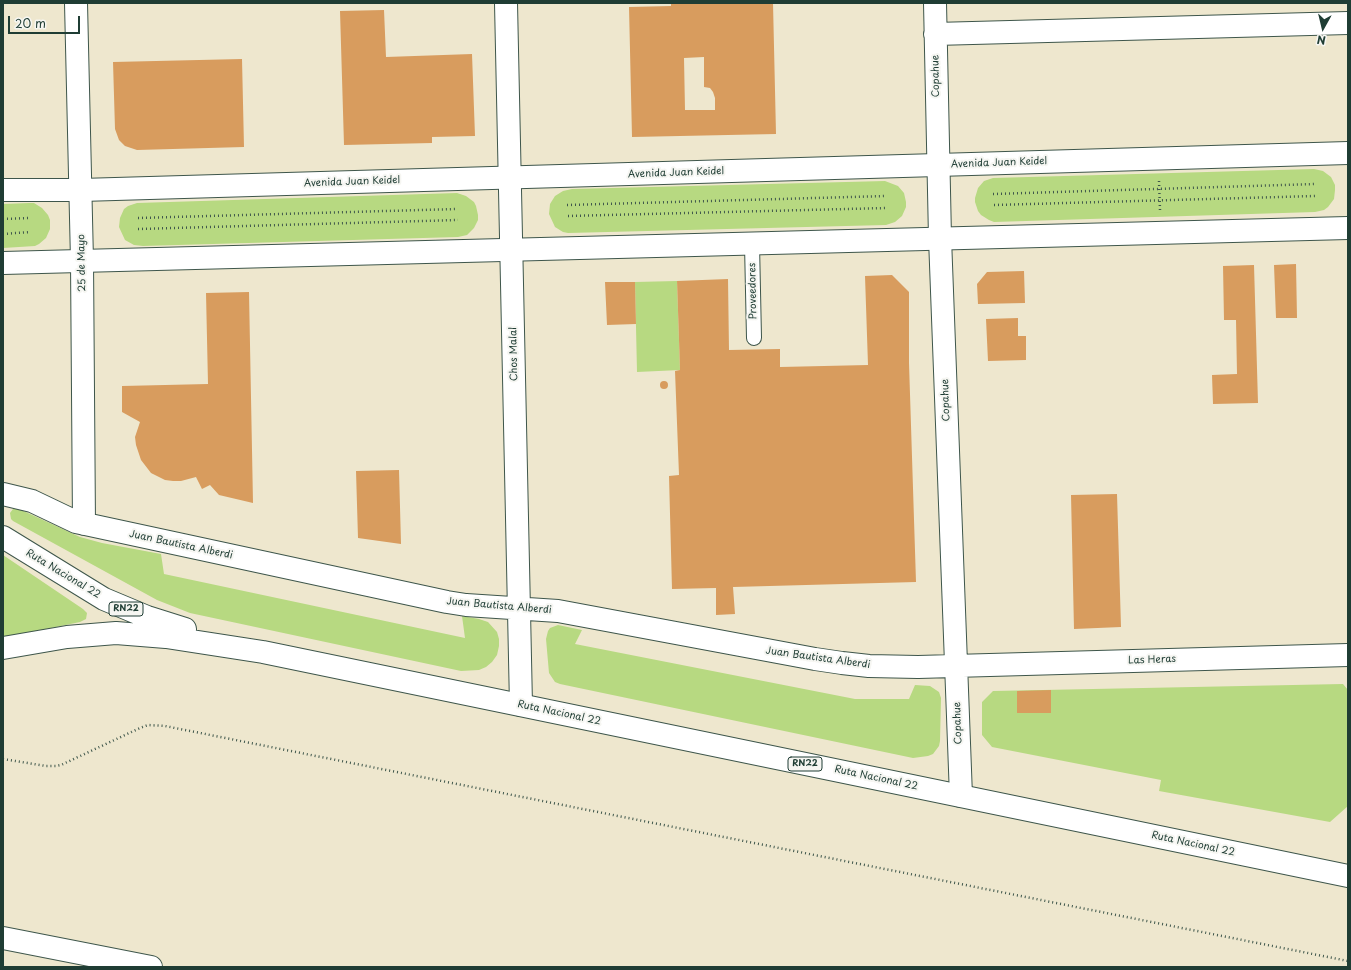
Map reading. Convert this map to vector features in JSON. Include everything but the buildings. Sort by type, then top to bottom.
[{"type":"main road","name":"25 de Mayo","points":[[76,3],[81,190],[84,524]]},
{"type":"main road","name":"Chos Malal","points":[[506,3],[521,705]]},
{"type":"main road","name":"Copahue","points":[[934,3],[940,238],[961,796]]},
{"type":"main road","points":[[935,34],[1348,23]]},
{"type":"main road","name":"Avenida Juan Keidel","points":[[3,190],[81,190],[1348,153]]},
{"type":"main road","points":[[3,263],[1348,228]]},
{"type":"main road","name":"Juan Bautista Alberdi","points":[[3,494],[32,501],[68,519],[84,524],[447,602],[571,613],[814,660],[895,667],[956,666]]},
{"type":"main road","name":"Ruta Nacional 22","points":[[3,537],[83,587],[126,609],[171,625],[263,652]]},
{"type":"main road","name":"Ruta Nacional 22","points":[[3,648],[67,637],[116,633],[166,637],[263,652],[1348,876]]},
{"type":"main road","name":"Las Heras","points":[[956,666],[1348,655]]},
{"type":"main road","points":[[3,938],[151,967]]},
{"type":"lane","name":"Proveedores","points":[[752,244],[754,338]]},
{"type":"path","points":[[1159,181],[1160,211]]},
{"type":"path","points":[[993,194],[1315,184]]},
{"type":"path","points":[[567,205],[886,196]]},
{"type":"path","points":[[994,205],[1315,196]]},
{"type":"path","points":[[568,216],[886,208]]},
{"type":"path","points":[[138,218],[458,209]]},
{"type":"path","points":[[3,219],[29,218]]},
{"type":"path","points":[[138,229],[458,220]]},
{"type":"path","points":[[3,234],[30,232]]},
{"type":"path","points":[[3,759],[46,766],[56,766],[66,763],[140,728],[148,726],[165,726],[1348,961]]},
{"type":"green space","points":[[1314,169],[1323,171],[1331,177],[1335,185],[1334,199],[1324,210],[1315,212],[994,222],[981,215],[975,202],[978,188],[984,181],[993,178]]},
{"type":"green space","points":[[885,181],[898,186],[904,193],[906,202],[906,207],[902,216],[895,222],[886,225],[568,233],[555,227],[549,214],[550,204],[555,196],[563,191],[572,189]]},
{"type":"green space","points":[[457,193],[466,196],[474,202],[478,215],[478,220],[474,228],[467,235],[458,237],[143,246],[134,245],[125,240],[119,227],[120,218],[124,209],[137,203]]},
{"type":"green space","points":[[34,203],[42,208],[50,220],[50,229],[46,238],[35,246],[3,248],[3,204]]},
{"type":"green space","points":[[677,281],[680,370],[637,372],[635,282]]},
{"type":"green space","points":[[17,508],[80,537],[102,543],[161,554],[164,574],[465,638],[462,616],[479,619],[488,622],[497,632],[499,646],[497,655],[486,667],[479,670],[461,671],[190,613],[157,600],[13,521],[10,513],[13,509]]},
{"type":"green space","points":[[3,555],[83,609],[87,613],[86,619],[80,622],[3,638]]},
{"type":"green space","points":[[558,625],[582,630],[575,644],[855,699],[909,699],[915,685],[930,686],[939,692],[941,698],[939,746],[933,754],[913,758],[560,684],[555,682],[549,673],[546,639],[550,628]]},
{"type":"green space","points":[[1343,684],[1348,690],[1348,806],[1330,822],[1159,791],[1161,780],[992,747],[982,735],[982,702],[993,691]]}]
